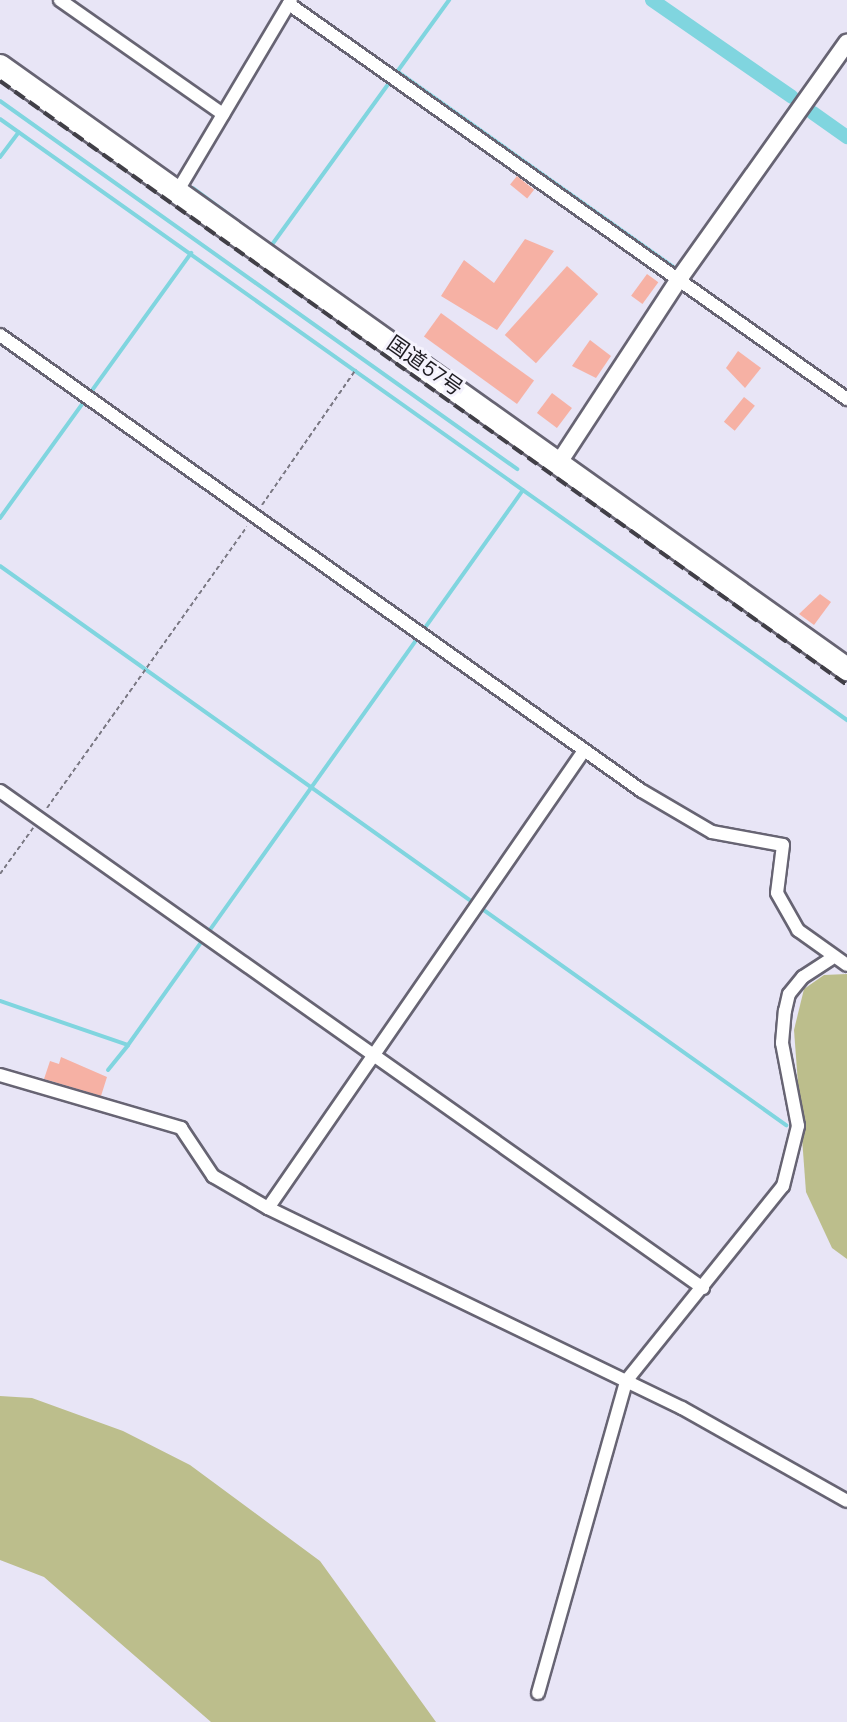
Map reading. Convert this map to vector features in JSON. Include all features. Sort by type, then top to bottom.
[{"type":"highway","name":"国道57号","points":[[0,66],[560,461],[847,669]]},
{"type":"street","points":[[60,0],[223,114]]},
{"type":"street","points":[[177,192],[290,2],[847,399]]},
{"type":"street","points":[[560,461],[680,279],[847,43]]},
{"type":"street","points":[[0,335],[583,752],[712,832],[783,845],[777,893],[798,930],[831,959],[847,965]]},
{"type":"street","points":[[268,1208],[377,1056],[583,752]]},
{"type":"street","points":[[0,791],[704,1288]]},
{"type":"street","points":[[538,1693],[626,1381],[704,1288],[783,1186],[795,1156],[798,1112],[782,1043],[785,1011],[789,994],[803,977],[831,959]]},
{"type":"street","points":[[0,1075],[181,1128],[213,1176],[268,1208],[626,1381],[765,1451],[847,1501]]},
{"type":"path","points":[[0,874],[356,369]]},
{"type":"green space","points":[[847,974],[847,1259],[832,1248],[806,1192],[794,1030],[804,989],[824,975]]},
{"type":"green space","points":[[0,1396],[32,1398],[123,1431],[190,1465],[320,1561],[436,1722],[211,1722],[44,1577],[0,1560]]},
{"type":"building","points":[[517,176],[534,190],[527,198],[510,185]]},
{"type":"building","points":[[525,239],[554,251],[497,330],[441,296],[464,260],[494,283]]},
{"type":"building","points":[[567,266],[598,294],[536,363],[505,335]]},
{"type":"building","points":[[647,274],[658,282],[642,304],[631,296]]},
{"type":"building","points":[[441,313],[534,381],[517,404],[424,336]]},
{"type":"building","points":[[590,340],[611,356],[596,378],[572,366]]},
{"type":"building","points":[[738,351],[761,368],[745,388],[726,368]]},
{"type":"building","points":[[552,393],[572,408],[557,428],[537,413]]},
{"type":"building","points":[[744,397],[755,406],[735,431],[724,422]]},
{"type":"building","points":[[820,594],[831,602],[814,625],[799,614]]},
{"type":"building","points":[[61,1057],[107,1077],[101,1096],[44,1079],[50,1061],[59,1064]]},
{"type":"waterway","points":[[271,246],[449,0]]},
{"type":"waterway","points":[[652,0],[792,97]]},
{"type":"waterway","points":[[398,72],[673,267]]},
{"type":"waterway","points":[[0,101],[517,469]]},
{"type":"waterway","points":[[813,113],[847,137]]},
{"type":"waterway","points":[[0,119],[847,720]]},
{"type":"waterway","points":[[0,157],[19,132]]},
{"type":"waterway","points":[[193,188],[258,236]]},
{"type":"waterway","points":[[0,518],[191,253]]},
{"type":"waterway","points":[[692,282],[788,350]]},
{"type":"waterway","points":[[0,1001],[128,1045],[523,490]]},
{"type":"waterway","points":[[0,566],[786,1125]]},
{"type":"waterway","points":[[108,1070],[128,1045]]},
{"type":"railway","points":[[0,81],[847,685]]}]
